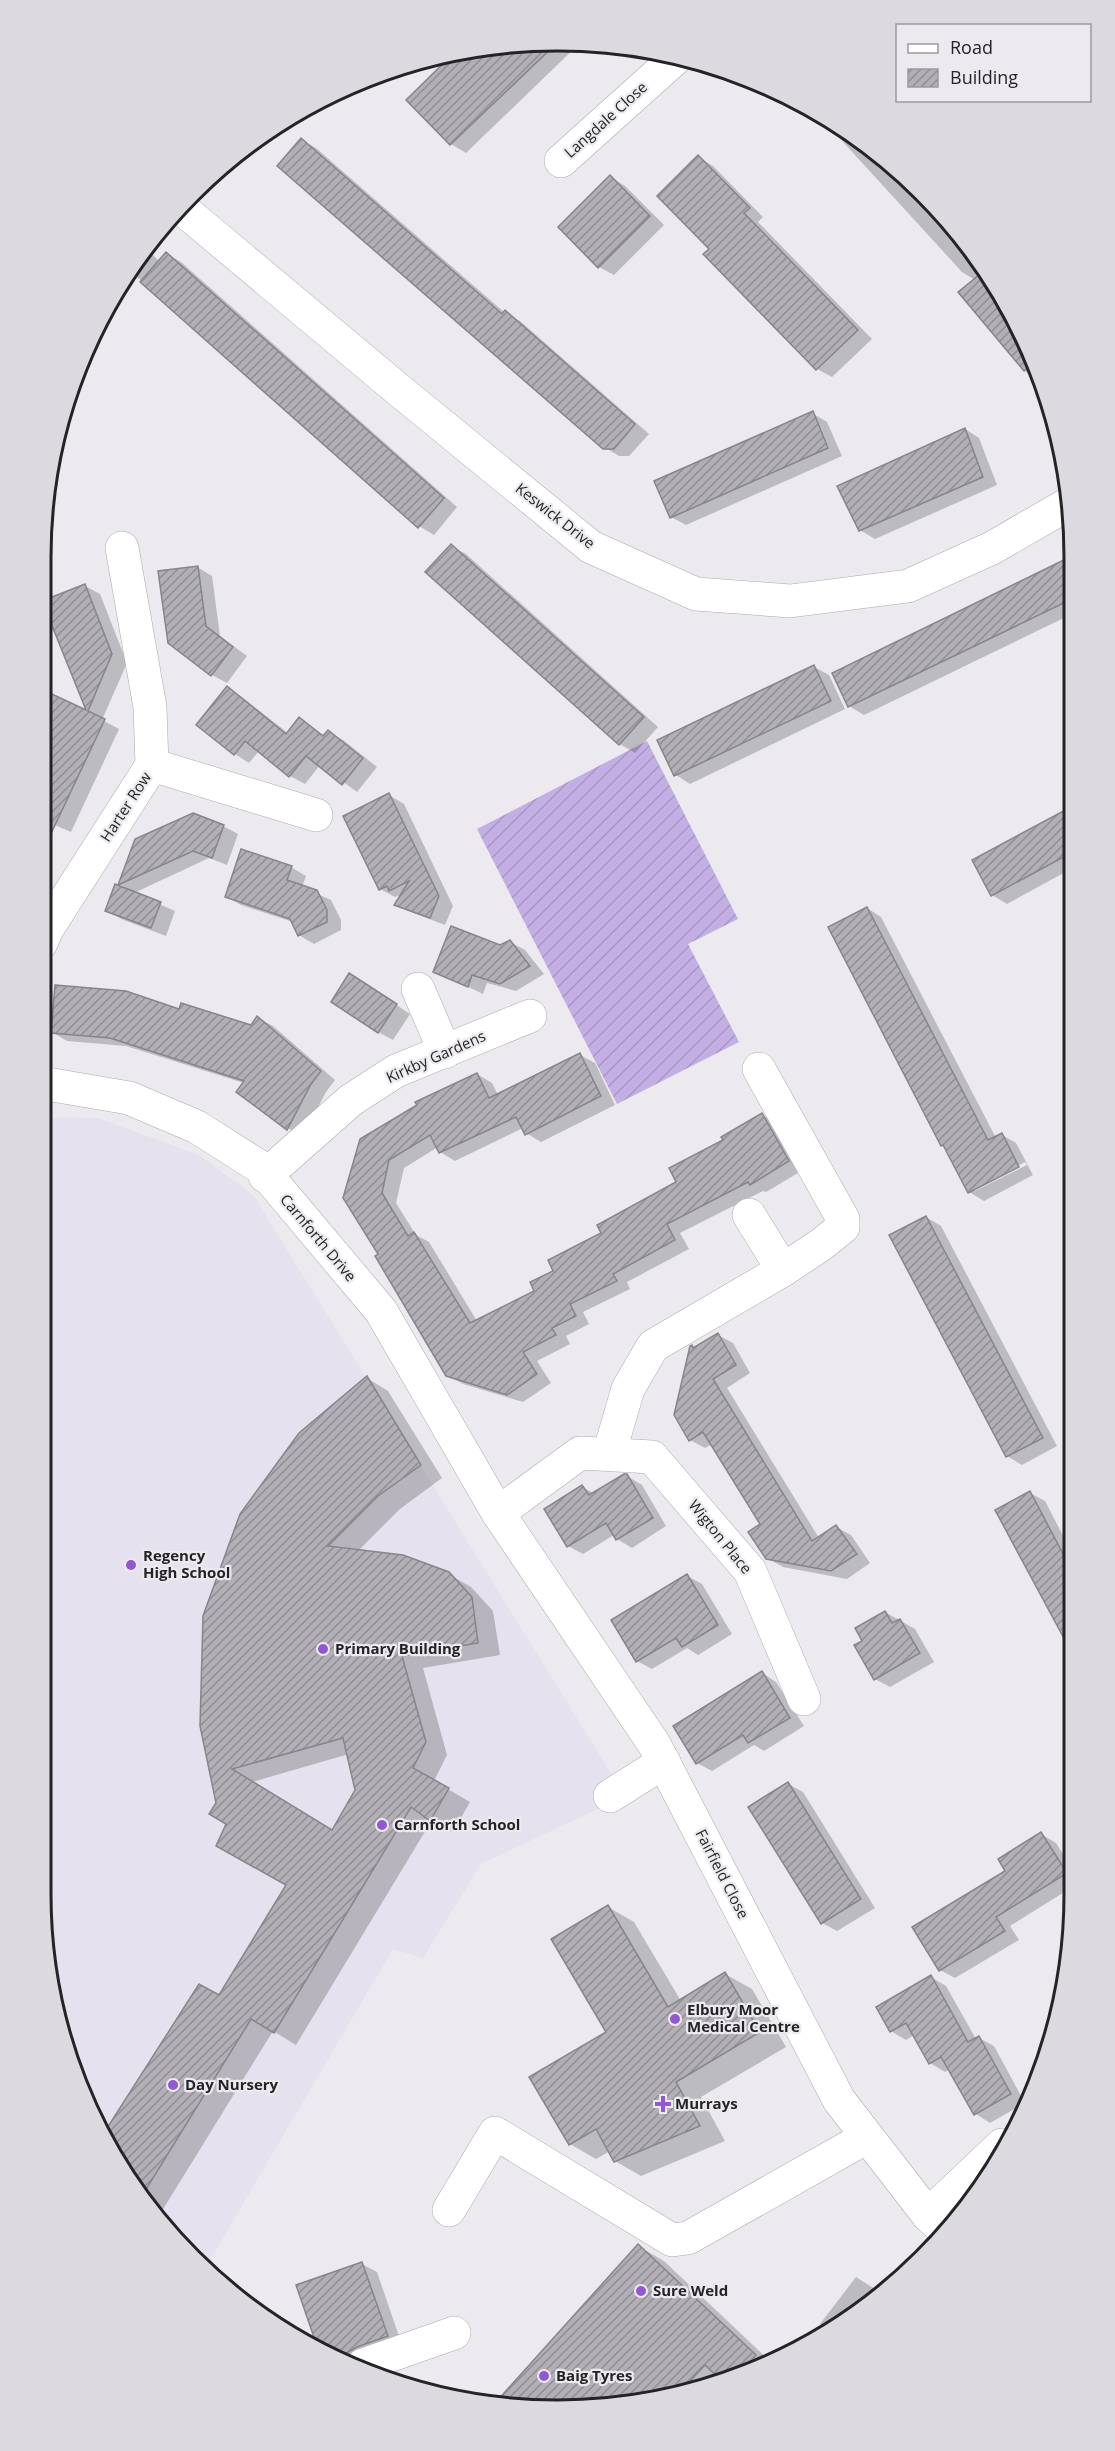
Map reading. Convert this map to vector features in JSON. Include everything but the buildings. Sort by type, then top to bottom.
[{"type":"street","name":"Langdale Close","points":[[561,161],[669,64]]},
{"type":"street","name":"Keswick Drive","points":[[187,213],[400,392],[591,547],[696,594],[790,601],[908,586],[992,548],[1062,508]]},
{"type":"street","name":"Harter Row","points":[[51,923],[152,765],[150,707],[122,548]]},
{"type":"street","points":[[152,765],[316,815]]},
{"type":"street","points":[[418,989],[445,1052]]},
{"type":"street","name":"Kirkby Gardens","points":[[265,1176],[351,1100],[396,1071],[530,1016]]},
{"type":"street","points":[[609,1454],[628,1389],[653,1346],[783,1270],[843,1227],[843,1220],[759,1069]]},
{"type":"street","name":"Carnforth Drive","points":[[51,1085],[129,1098],[197,1127],[260,1167],[265,1176],[381,1311],[498,1513]]},
{"type":"street","points":[[749,1215],[783,1270]]},
{"type":"street","name":"Wigton Place","points":[[498,1513],[580,1453],[652,1457],[750,1571],[804,1699]]},
{"type":"street","name":"Fairfield Close","points":[[498,1513],[654,1744],[839,2100],[937,2224]]},
{"type":"street","points":[[610,1796],[664,1762]]},
{"type":"street","points":[[449,2210],[495,2133],[672,2240],[688,2238],[867,2137]]},
{"type":"street","points":[[937,2224],[984,2167]]},
{"type":"street","points":[[369,2363],[454,2333]]},
{"type":"shaded area","points":[[647,741],[738,919],[688,944],[739,1042],[617,1104],[477,829]]},
{"type":"shaded area","points":[[51,1117],[98,1118],[199,1155],[253,1195],[625,1796],[481,1864],[423,1958],[393,1949],[209,2261],[156,2202],[136,2175],[103,2118],[68,2025],[55,1960],[51,1894]]},
{"type":"place","name":"Regency High School","points":[[131,1565]]},
{"type":"place","name":"Primary Building","points":[[323,1649]]},
{"type":"place","name":"Carnforth School","points":[[382,1825]]},
{"type":"place","name":"Elbury Moor Medical Centre","points":[[675,2019]]},
{"type":"place","name":"Day Nursery","points":[[173,2085]]},
{"type":"place","name":"Murrays","points":[[663,2104]]},
{"type":"place","name":"Sure Weld","points":[[641,2291]]},
{"type":"place","name":"Baig Tyres","points":[[544,2376]]}]
